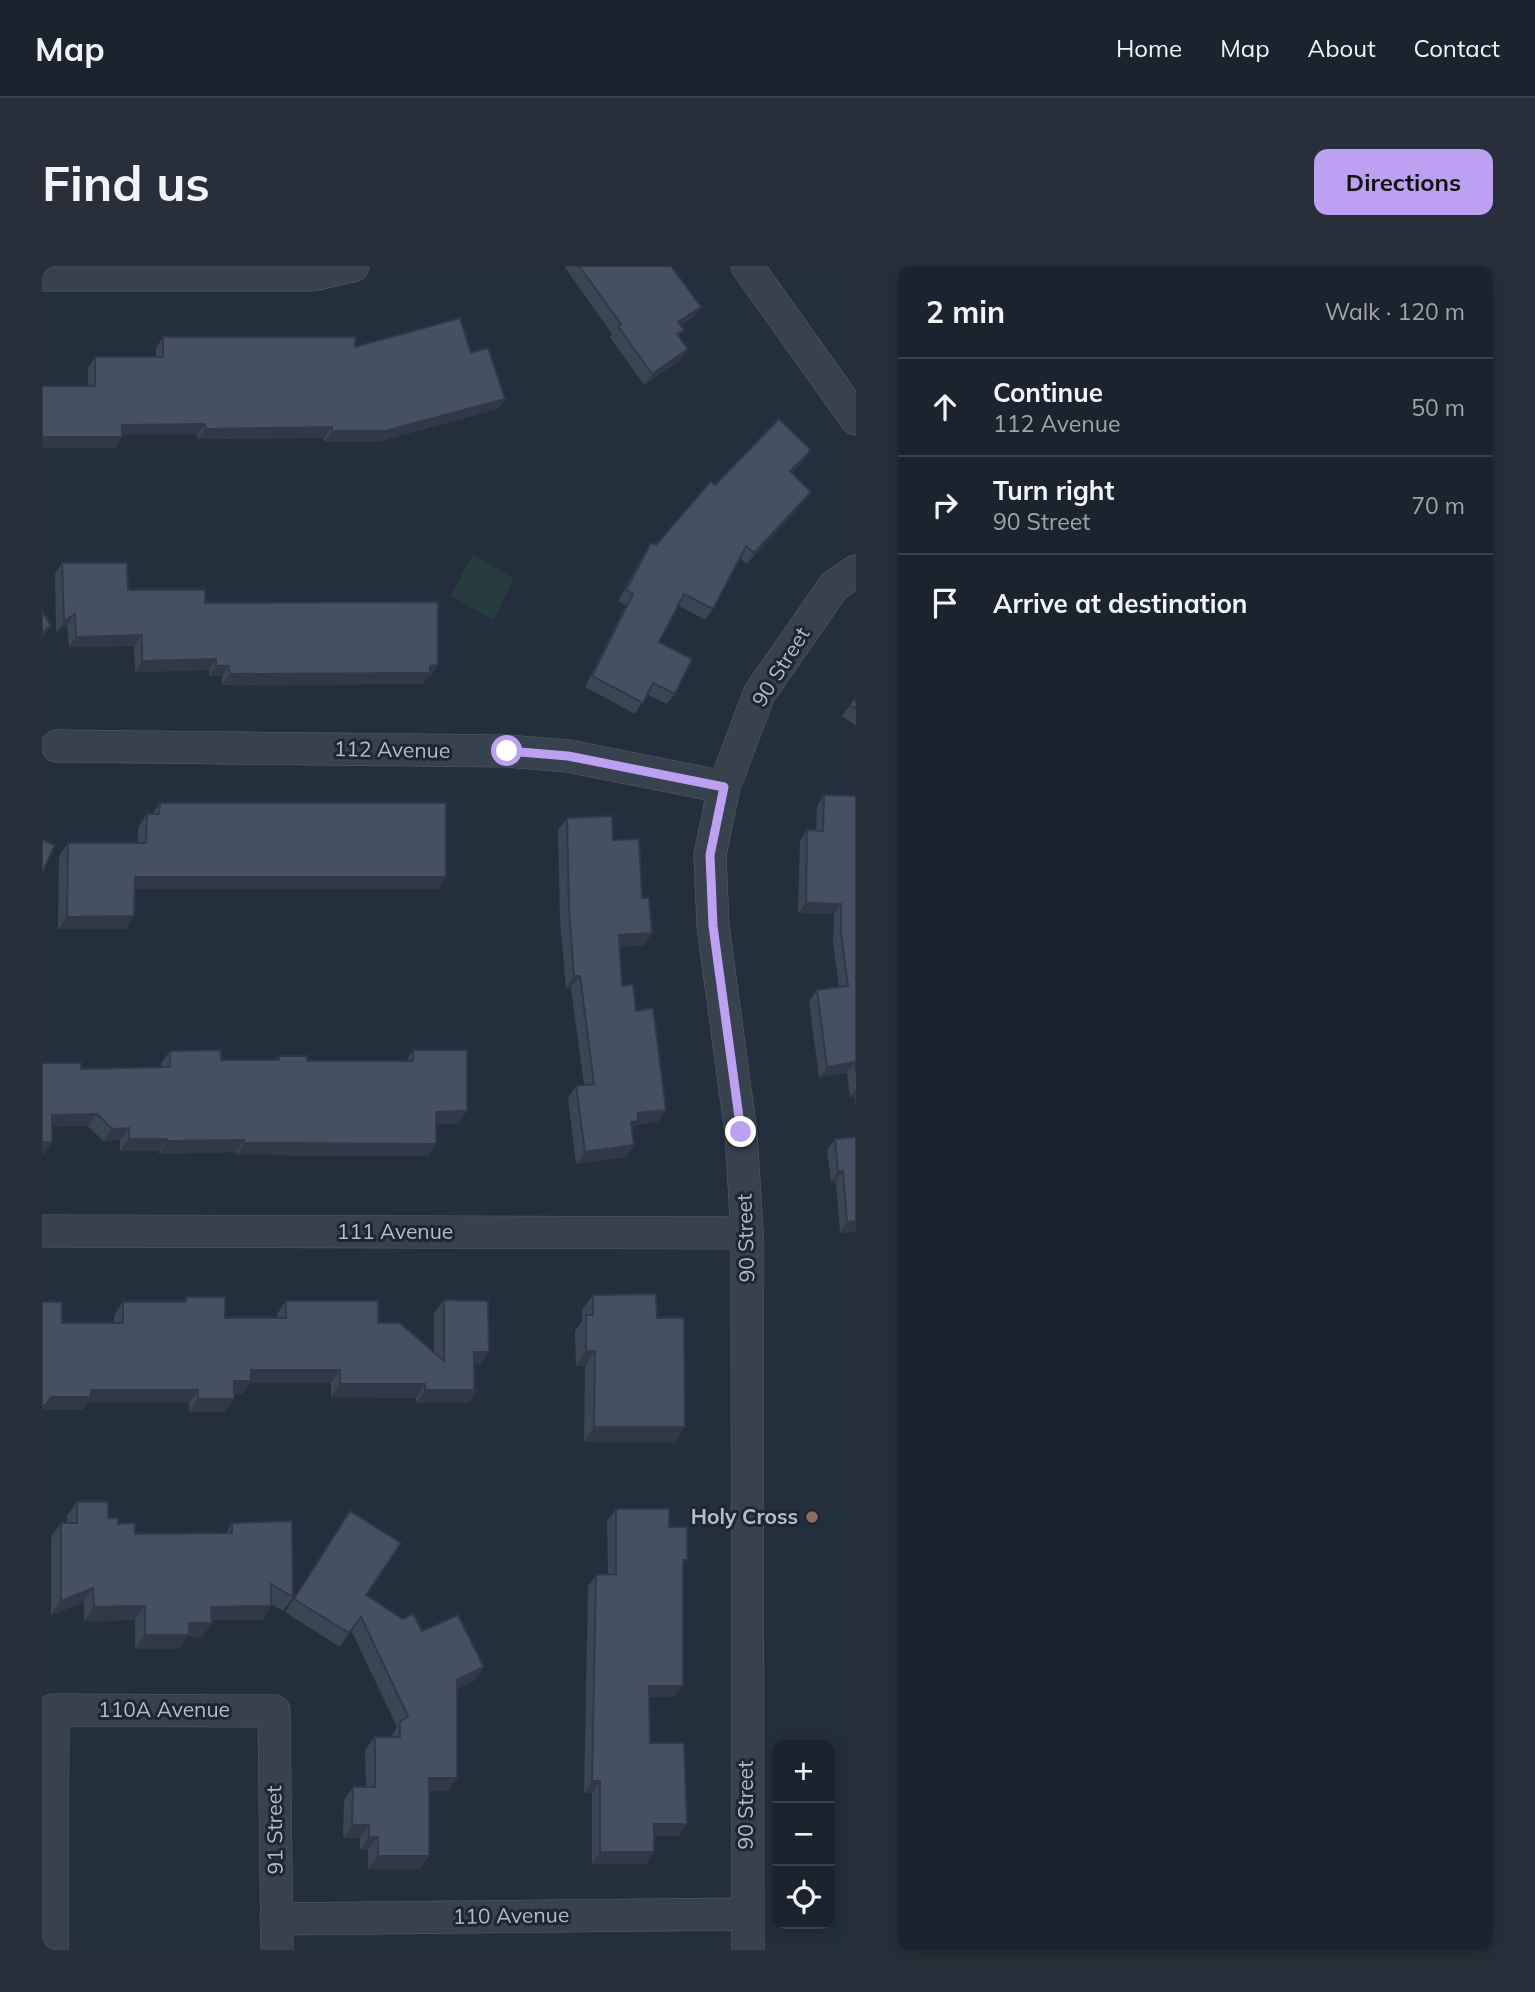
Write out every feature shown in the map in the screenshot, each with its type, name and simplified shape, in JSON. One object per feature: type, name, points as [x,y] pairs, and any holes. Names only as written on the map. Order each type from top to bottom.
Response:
[{"type":"street","points":[[45,270],[313,275],[353,266]]},
{"type":"street","points":[[747,266],[856,419]]},
{"type":"street","name":"90 Street","points":[[748,1950],[747,1233],[741,1132],[713,926],[710,855],[724,787],[759,694],[834,586],[856,571]]},
{"type":"street","name":"112 Avenue","points":[[57,746],[507,751],[568,756],[724,787]]},
{"type":"street","name":"111 Avenue","points":[[42,1231],[747,1233]]},
{"type":"street","name":"110A Avenue","points":[[52,1950],[53,1710],[274,1711]]},
{"type":"street","name":"91 Street","points":[[274,1711],[277,1950]]},
{"type":"street","name":"110 Avenue","points":[[276,1919],[746,1914]]},
{"type":"green space","points":[[473,555],[514,578],[494,620],[450,596]]},
{"type":"building","points":[[579,266],[671,266],[701,307],[678,322],[684,330],[677,334],[688,349],[652,374],[618,326],[621,324]]},
{"type":"building","points":[[460,318],[471,353],[488,348],[505,399],[385,431],[332,431],[332,427],[205,429],[205,424],[122,425],[122,437],[42,437],[42,386],[95,386],[95,357],[163,357],[163,337],[355,337],[355,347]]},
{"type":"building","points":[[779,419],[811,450],[790,471],[811,492],[754,553],[746,546],[713,609],[684,594],[659,642],[692,659],[675,694],[653,683],[643,703],[592,676],[633,594],[626,590],[651,543],[656,545],[711,481],[715,485]]},
{"type":"building","points":[[62,563],[127,563],[128,590],[205,590],[205,603],[438,602],[438,665],[430,666],[430,673],[230,674],[229,666],[216,666],[216,659],[142,661],[142,635],[76,637],[75,614],[64,621]]},
{"type":"building","points":[[42,611],[51,626],[42,632]]},
{"type":"building","points":[[856,697],[856,709],[850,705]]},
{"type":"building","points":[[824,795],[856,796],[856,1074],[855,1062],[827,1067],[817,990],[848,986],[841,933],[841,904],[806,903],[807,830],[823,831]]},
{"type":"building","points":[[160,803],[446,803],[446,877],[135,877],[134,916],[67,917],[68,843],[146,843],[147,814],[159,814]]},
{"type":"building","points":[[612,816],[613,840],[639,839],[642,898],[649,898],[652,933],[619,935],[622,986],[633,984],[636,1011],[653,1008],[666,1110],[638,1113],[638,1121],[631,1122],[634,1145],[585,1152],[576,1086],[594,1084],[580,976],[574,976],[567,818]]},
{"type":"building","points":[[42,840],[55,845],[42,873]]},
{"type":"building","points":[[221,1050],[221,1060],[279,1060],[279,1056],[307,1056],[307,1061],[413,1061],[413,1050],[467,1050],[467,1111],[436,1112],[436,1144],[244,1143],[244,1140],[129,1139],[129,1128],[112,1129],[97,1114],[52,1115],[52,1142],[42,1142],[42,1063],[81,1063],[81,1069],[170,1067],[170,1051]]},
{"type":"building","points":[[856,1137],[856,1221],[847,1222],[843,1171],[838,1171],[835,1139]]},
{"type":"building","points":[[656,1294],[657,1318],[684,1318],[685,1427],[594,1427],[595,1351],[586,1351],[586,1315],[593,1315],[593,1295]]},
{"type":"building","points":[[186,1297],[225,1297],[225,1318],[286,1318],[286,1301],[378,1301],[378,1323],[400,1323],[444,1361],[444,1300],[488,1301],[489,1352],[474,1352],[474,1388],[477,1390],[425,1390],[425,1384],[340,1384],[340,1370],[251,1370],[251,1381],[234,1381],[234,1399],[198,1399],[198,1390],[91,1390],[91,1397],[51,1397],[46,1405],[42,1405],[42,1302],[62,1302],[62,1323],[123,1323],[123,1302],[186,1302]]},
{"type":"building","points":[[77,1502],[108,1502],[108,1518],[118,1518],[118,1524],[135,1523],[135,1534],[232,1533],[232,1523],[292,1521],[293,1597],[271,1584],[271,1606],[211,1607],[212,1623],[189,1623],[189,1635],[145,1635],[145,1606],[94,1607],[93,1588],[61,1601],[61,1523],[77,1523]]},
{"type":"building","points":[[616,1509],[669,1509],[669,1527],[687,1527],[687,1560],[683,1560],[683,1686],[649,1686],[650,1743],[684,1743],[687,1824],[654,1824],[654,1852],[600,1852],[600,1781],[592,1781],[596,1575],[616,1574]]},
{"type":"building","points":[[350,1511],[401,1543],[366,1595],[403,1619],[413,1614],[422,1631],[458,1615],[484,1667],[457,1680],[457,1778],[429,1778],[429,1856],[378,1856],[378,1837],[369,1837],[369,1825],[352,1825],[353,1787],[375,1787],[375,1737],[400,1737],[400,1722],[408,1716],[361,1617],[349,1633],[294,1599]]},
{"type":"place","name":"Holy Cross","points":[[812,1517]]},
{"type":"route","points":[[507,751],[568,756],[724,787],[710,855],[713,926],[741,1132]]}]
